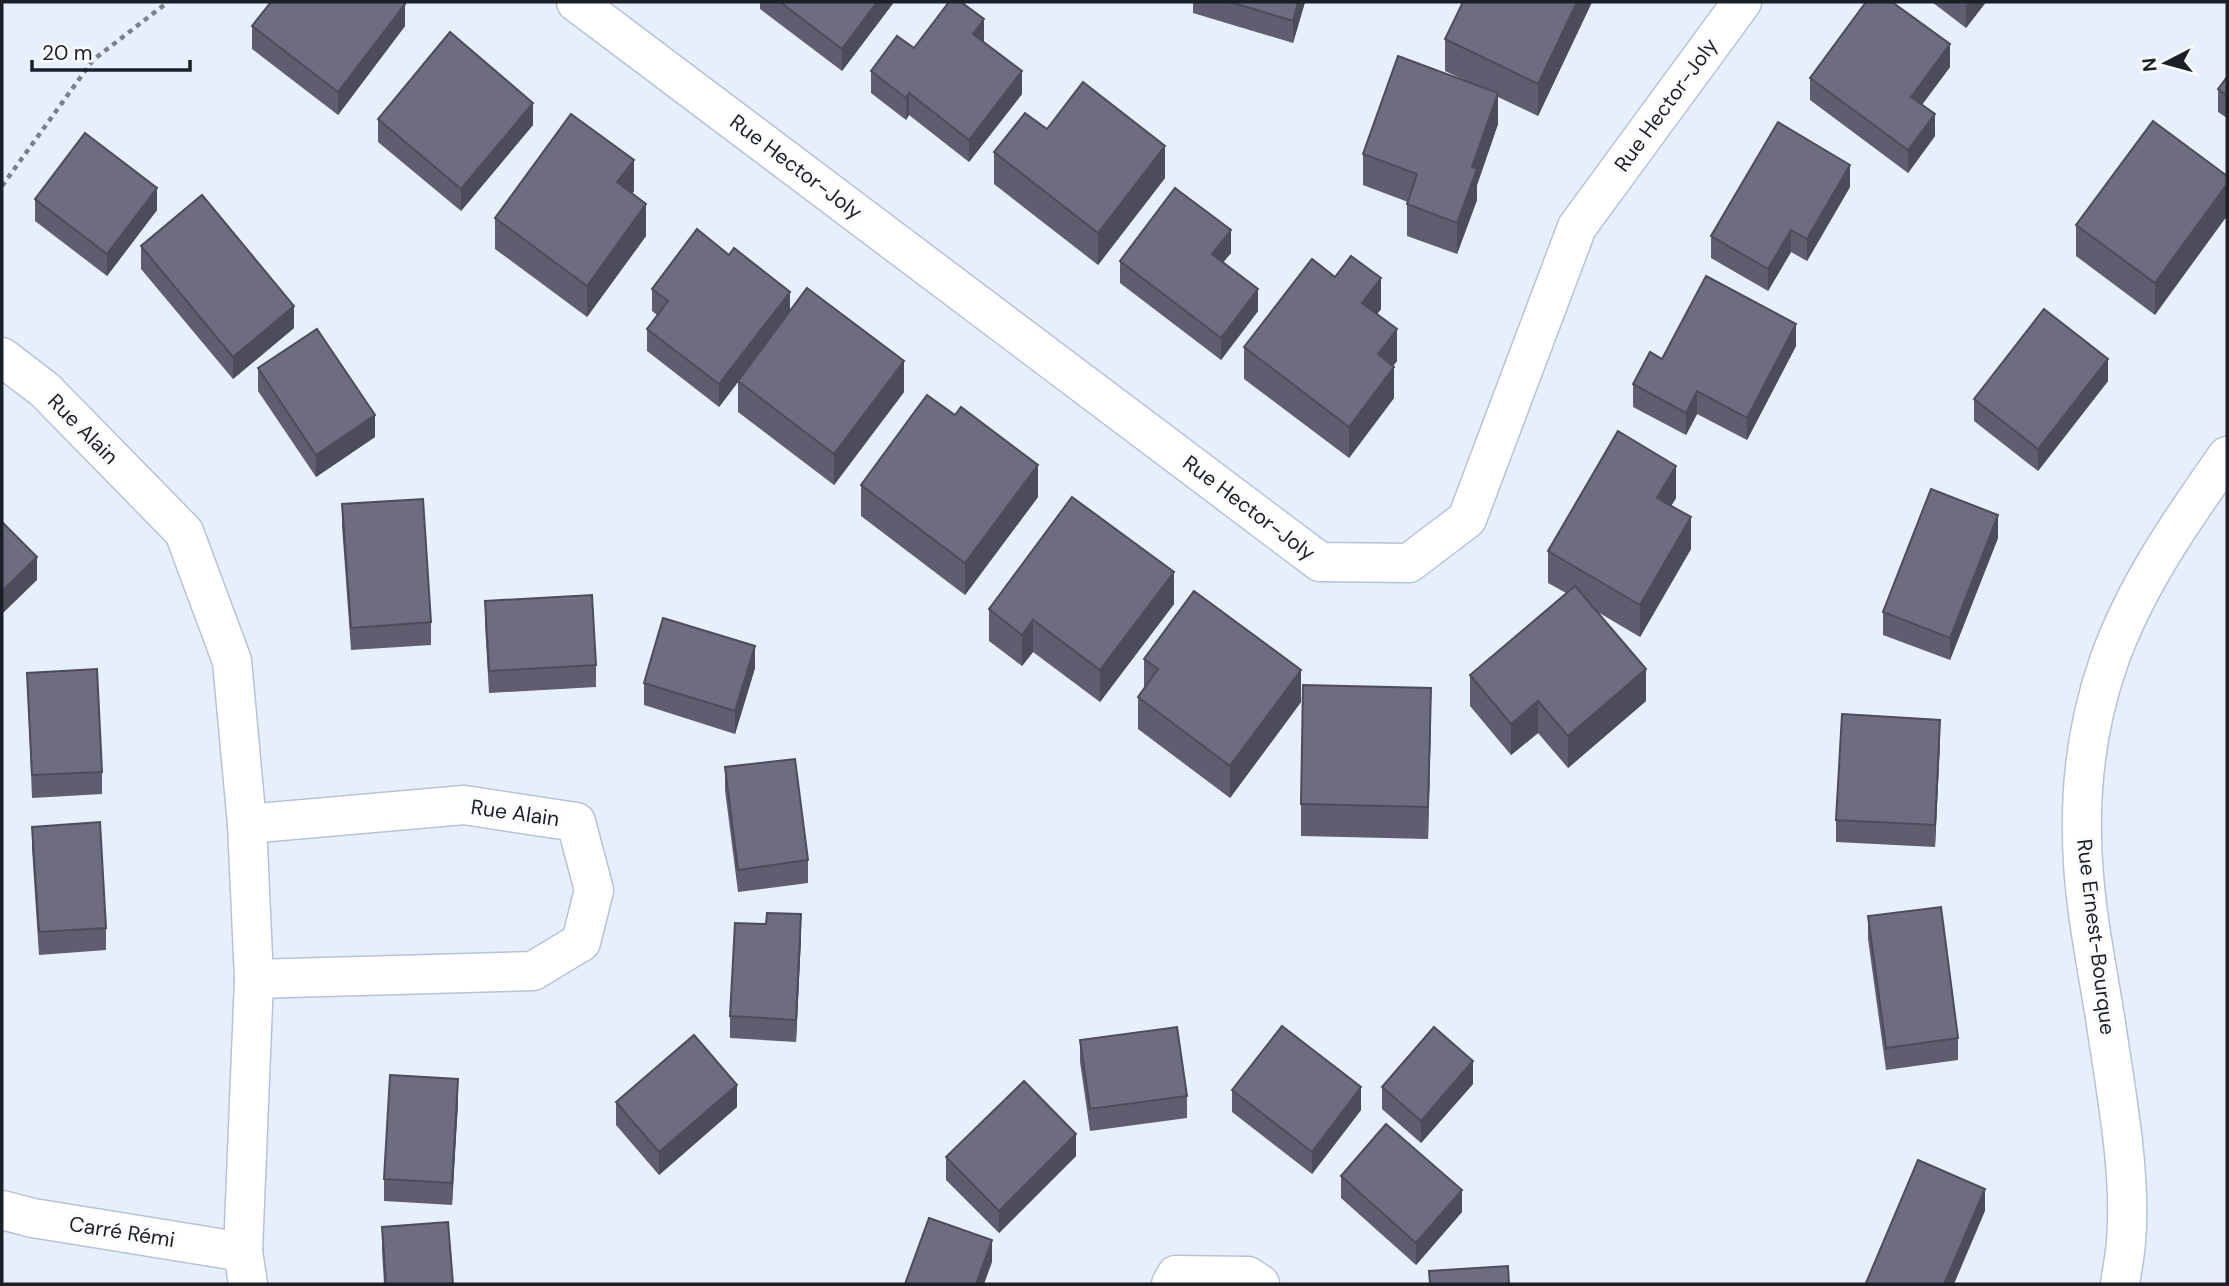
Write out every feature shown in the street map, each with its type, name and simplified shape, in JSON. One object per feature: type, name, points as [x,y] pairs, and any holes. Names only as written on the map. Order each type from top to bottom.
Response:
[{"type":"street","name":"Rue Hector-Joly","points":[[576,2],[1320,562],[1409,563],[1467,519],[1577,227],[1742,2]]},
{"type":"street","name":"Rue Alain","points":[[2,357],[45,390],[184,532],[232,661],[247,824],[254,979],[246,1268]]},
{"type":"street","name":"Rue Ernest-Bourque","points":[[2120,1284],[2126,1241],[2123,1150],[2087,895],[2082,833],[2085,778],[2093,720],[2109,661],[2132,608],[2165,547],[2227,456]]},
{"type":"street","name":"Rue Alain","points":[[247,824],[464,805],[576,822],[594,890],[581,942],[533,971],[254,979]]},
{"type":"street","name":"Carré Rémi","points":[[2,1210],[246,1268]]},
{"type":"street","points":[[1171,1284],[1176,1275],[1248,1276],[1260,1284]]},
{"type":"path","points":[[2,186],[93,60],[168,2]]},
{"type":"building","points":[[271,2],[405,4],[338,92],[252,26]]},
{"type":"building","points":[[780,2],[877,2],[842,49]]},
{"type":"building","points":[[949,2],[961,2],[984,19],[973,34],[1022,71],[969,140],[909,93],[906,98],[871,71],[897,36],[914,48]]},
{"type":"building","points":[[1230,2],[1298,2],[1293,21]]},
{"type":"building","points":[[1463,2],[1577,2],[1538,84],[1445,39]]},
{"type":"building","points":[[1866,2],[1892,2],[1950,44],[1911,97],[1935,114],[1908,150],[1810,78]]},
{"type":"building","points":[[450,32],[533,103],[461,189],[378,119]]},
{"type":"building","points":[[1398,56],[1498,93],[1472,167],[1477,169],[1457,223],[1407,204],[1417,174],[1363,154]]},
{"type":"building","points":[[2227,77],[2227,96],[2218,89]]},
{"type":"building","points":[[1083,82],[1165,146],[1098,233],[994,152],[1025,113],[1047,129]]},
{"type":"building","points":[[571,114],[634,160],[617,182],[646,204],[587,286],[495,218]]},
{"type":"building","points":[[2153,121],[2227,176],[2227,184],[2155,283],[2076,225]]},
{"type":"building","points":[[1778,122],[1850,165],[1807,239],[1791,230],[1768,269],[1711,236]]},
{"type":"building","points":[[85,133],[157,188],[107,254],[35,199]]},
{"type":"building","points":[[1175,188],[1231,230],[1212,254],[1258,289],[1221,338],[1120,261]]},
{"type":"building","points":[[202,195],[294,306],[233,357],[141,246]]},
{"type":"building","points":[[697,229],[729,255],[734,248],[790,292],[719,384],[647,329],[668,301],[652,289]]},
{"type":"building","points":[[1351,256],[1381,278],[1362,303],[1397,329],[1378,354],[1394,367],[1349,427],[1244,347],[1312,259],[1335,277]]},
{"type":"building","points":[[1706,276],[1796,324],[1747,418],[1697,391],[1686,413],[1633,384],[1650,352],[1662,359]]},
{"type":"building","points":[[807,288],[904,361],[834,454],[738,381]]},
{"type":"building","points":[[2044,309],[2108,359],[2038,449],[1974,399]]},
{"type":"building","points":[[317,329],[375,415],[316,455],[258,368]]},
{"type":"building","points":[[927,395],[955,415],[961,407],[1038,465],[965,563],[861,485]]},
{"type":"building","points":[[1618,431],[1676,466],[1657,498],[1691,517],[1640,605],[1548,551]]},
{"type":"building","points":[[1931,489],[1998,515],[1950,638],[1883,612]]},
{"type":"building","points":[[1072,497],[1174,572],[1100,670],[1033,620],[1022,635],[989,609]]},
{"type":"building","points":[[423,499],[431,622],[351,628],[342,504]]},
{"type":"building","points":[[2,522],[37,557],[2,591]]},
{"type":"building","points":[[1575,586],[1646,669],[1568,736],[1538,701],[1511,724],[1470,675]]},
{"type":"building","points":[[1194,591],[1301,670],[1230,766],[1138,697],[1158,669],[1144,659]]},
{"type":"building","points":[[592,595],[596,665],[489,671],[485,601]]},
{"type":"building","points":[[663,618],[755,646],[735,711],[644,683]]},
{"type":"building","points":[[97,669],[102,772],[32,775],[27,673]]},
{"type":"building","points":[[1303,685],[1431,688],[1428,807],[1301,804]]},
{"type":"building","points":[[1842,714],[1940,720],[1935,825],[1836,820]]},
{"type":"building","points":[[795,759],[808,860],[738,870],[725,767]]},
{"type":"building","points":[[100,822],[106,928],[39,932],[32,827]]},
{"type":"building","points":[[1941,907],[1958,1038],[1886,1048],[1868,916]]},
{"type":"building","points":[[767,913],[801,914],[796,1020],[730,1016],[735,923],[766,924]]},
{"type":"building","points":[[1282,1026],[1361,1087],[1312,1152],[1232,1090]]},
{"type":"building","points":[[1177,1027],[1187,1096],[1090,1109],[1080,1040]]},
{"type":"building","points":[[1434,1027],[1473,1061],[1421,1121],[1382,1087]]},
{"type":"building","points":[[694,1035],[737,1085],[659,1152],[616,1102]]},
{"type":"building","points":[[390,1075],[458,1079],[452,1183],[384,1179]]},
{"type":"building","points":[[1024,1081],[1076,1134],[999,1211],[946,1157]]},
{"type":"building","points":[[1386,1124],[1462,1190],[1416,1243],[1341,1176]]},
{"type":"building","points":[[1918,1160],[1985,1189],[1944,1284],[1866,1283]]},
{"type":"building","points":[[929,1218],[992,1240],[976,1284],[905,1284]]},
{"type":"building","points":[[448,1222],[453,1284],[386,1284],[382,1227]]},
{"type":"building","points":[[1508,1266],[1509,1284],[1430,1284],[1429,1271]]}]
